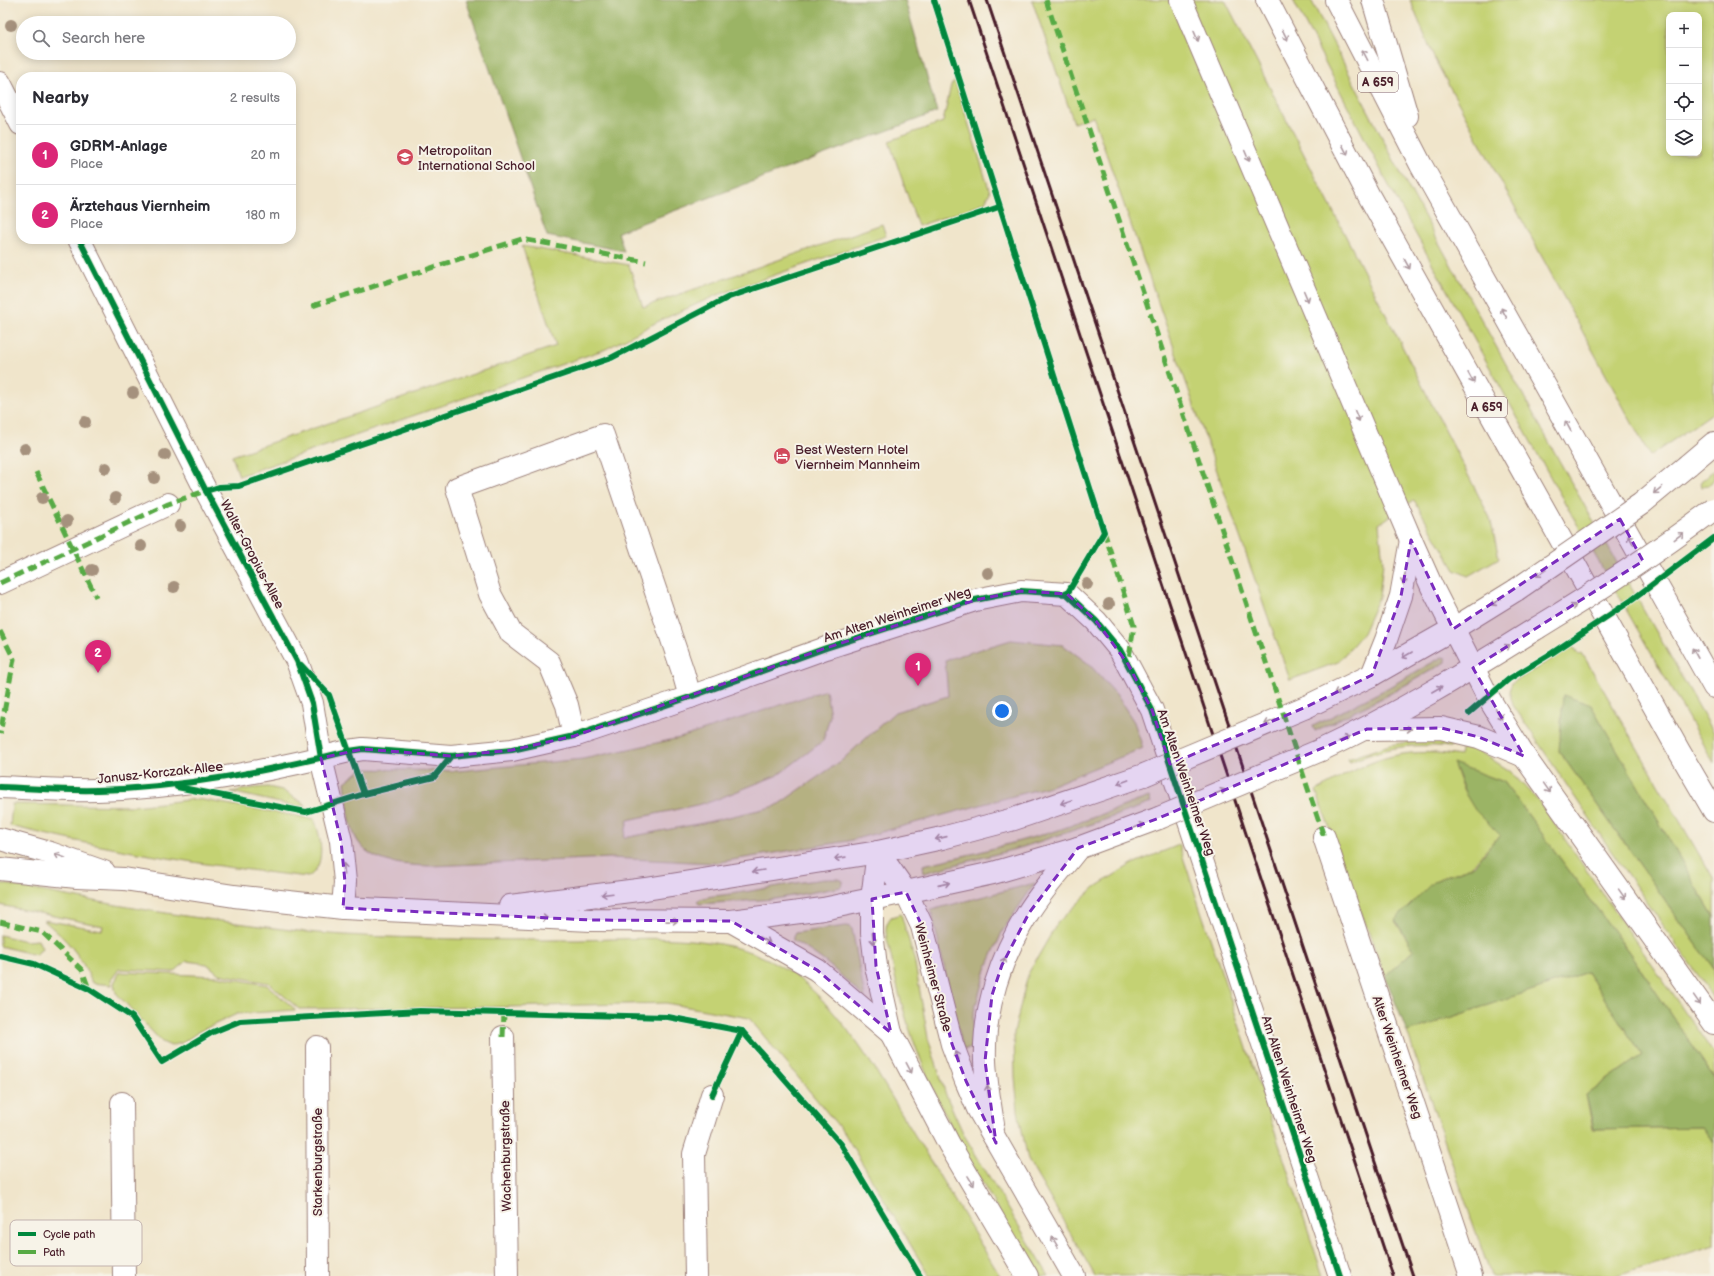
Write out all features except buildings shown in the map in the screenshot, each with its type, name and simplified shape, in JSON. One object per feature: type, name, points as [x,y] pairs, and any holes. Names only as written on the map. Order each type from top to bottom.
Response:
[{"type":"main road","points":[[1181,0],[1411,540],[1453,629],[1488,697],[1524,756],[1714,1023]]},
{"type":"main road","name":"A 659","points":[[1267,0],[1369,196],[1714,811]]},
{"type":"main road","name":"A 659","points":[[1336,0],[1421,165],[1714,687]]},
{"type":"main road","points":[[1373,0],[1421,165]]},
{"type":"main road","points":[[0,83],[16,114]]},
{"type":"main road","name":"Walter-Gropius-Allee","points":[[82,244],[203,484],[297,661],[312,703],[321,758],[341,841],[346,882],[343,908]]},
{"type":"main road","points":[[574,736],[567,706],[549,662],[511,633],[490,594],[457,488],[603,436],[683,672],[690,697]]},
{"type":"main road","points":[[448,912],[557,901],[646,889],[878,852],[942,838],[1014,819],[1144,774],[1306,707],[1372,674],[1453,629],[1516,590],[1641,504],[1714,443]]},
{"type":"main road","points":[[0,583],[168,504]]},
{"type":"main road","points":[[0,869],[76,877],[124,879],[234,896],[343,908],[591,920],[731,920],[823,909],[906,892],[993,873],[1078,848],[1159,818],[1367,729],[1473,668],[1614,581],[1675,539],[1714,509]]},
{"type":"main road","points":[[1372,674],[1386,640],[1401,596],[1411,540]]},
{"type":"main road","name":"Am Alten Weinheimer Weg","points":[[321,758],[363,749],[451,756],[512,750],[574,736],[690,697],[826,648],[975,600],[1021,591],[1068,594],[1096,622],[1120,650],[1152,710],[1340,1276]]},
{"type":"main road","points":[[1367,729],[1442,728],[1479,737],[1524,756]]},
{"type":"main road","name":"Janusz-Korczak-Allee","points":[[0,787],[97,790],[158,786],[244,774],[321,758]]},
{"type":"main road","name":"Alter Weinheimer Weg","points":[[1324,837],[1471,1276]]},
{"type":"main road","points":[[0,839],[50,853],[124,879]]},
{"type":"main road","name":"Weinheimer Straße","points":[[996,1143],[989,1100],[985,1060],[987,1028],[992,996],[1002,965],[1029,913],[1078,848]]},
{"type":"main road","points":[[878,852],[872,899],[872,933],[876,966],[891,1033],[949,1144],[1027,1276]]},
{"type":"main road","name":"Weinheimer Straße","points":[[878,852],[906,892],[922,926],[952,1044],[978,1109],[996,1143],[1074,1276]]},
{"type":"main road","points":[[731,920],[817,970],[891,1033]]},
{"type":"main road","name":"Wachenburgstraße","points":[[503,1037],[507,1276]]},
{"type":"main road","name":"Starkenburgstraße","points":[[317,1047],[318,1276]]},
{"type":"main road","points":[[696,1276],[694,1154],[712,1095]]},
{"type":"main road","points":[[122,1103],[123,1220]]},
{"type":"main road","points":[[124,1266],[124,1276]]},
{"type":"highlighted area","points":[[1620,519],[1643,561],[1473,668],[1524,756],[1479,737],[1441,728],[1367,729],[1159,818],[1078,848],[1029,913],[1002,965],[992,995],[985,1061],[996,1143],[966,1081],[952,1044],[922,926],[906,892],[872,899],[876,966],[891,1033],[817,970],[731,921],[591,920],[343,908],[345,882],[341,841],[321,758],[363,749],[451,756],[512,750],[574,736],[826,648],[975,600],[1021,591],[1067,594],[1096,621],[1128,664],[1152,710],[1170,764],[1306,707],[1372,675],[1401,596],[1411,540],[1453,629]]},
{"type":"green space","points":[[466,0],[905,0],[937,112],[618,232],[624,251],[547,236]]},
{"type":"green space","points":[[1032,0],[1225,0],[1490,518],[1499,558],[1468,576],[1455,570],[1414,500],[1379,524],[1383,563],[1379,597],[1363,633],[1338,662],[1290,680],[1093,116],[1074,123]]},
{"type":"green space","points":[[1293,0],[1311,0],[1402,176],[1571,482],[1714,733],[1714,763],[1557,489],[1387,182]]},
{"type":"green space","points":[[1410,0],[1714,0],[1714,412],[1650,456],[1434,58]]},
{"type":"green space","points":[[955,81],[990,192],[985,202],[918,226],[889,141],[943,122],[951,85]]},
{"type":"green space","points":[[882,224],[886,236],[715,296],[659,321],[606,349],[239,476],[232,456],[556,346],[522,246],[629,265],[643,307]]},
{"type":"green space","points":[[1714,470],[1714,479],[1708,486],[1702,487],[1701,481]]},
{"type":"green space","points":[[1011,640],[1063,645],[1089,664],[1116,694],[1134,722],[1143,748],[1050,786],[848,841],[714,863],[610,858],[431,866],[408,865],[385,860],[366,850],[358,842],[351,825],[345,782],[362,769],[458,771],[583,759],[680,738],[826,690],[830,716],[823,741],[778,775],[710,802],[628,820],[624,838],[703,823],[776,806],[841,761],[895,712],[948,696],[945,660]]},
{"type":"green space","points":[[1573,646],[1579,655],[1582,653],[1714,880],[1714,917],[1591,706],[1559,751],[1714,969],[1714,998],[1609,848],[1513,705],[1509,691],[1512,683]]},
{"type":"green space","points":[[1442,657],[1446,658],[1446,662],[1386,696],[1315,731],[1313,726],[1382,691]]},
{"type":"green space","points":[[1563,695],[1591,705],[1714,917],[1714,969],[1559,751]]},
{"type":"green space","points":[[1428,739],[1451,742],[1452,745],[1450,747],[1399,747],[1350,762],[1348,759],[1389,745]]},
{"type":"green space","points":[[1462,745],[1485,755],[1510,771],[1539,802],[1714,1054],[1714,1078],[1631,955],[1504,782],[1454,764],[1461,785],[1471,803],[1500,835],[1471,867],[1434,881],[1395,921],[1414,950],[1385,976],[1316,791],[1352,771],[1385,758],[1401,754],[1419,753],[1438,753],[1460,756]]},
{"type":"green space","points":[[1453,763],[1504,782],[1631,955],[1714,1078],[1714,1142],[1701,1127],[1594,1129],[1586,1095],[1642,1055],[1587,972],[1407,1032],[1385,976],[1414,950],[1395,920],[1434,881],[1474,866],[1500,835],[1475,810],[1466,795]]},
{"type":"green space","points":[[268,787],[282,790],[306,805],[298,807],[231,792]]},
{"type":"green space","points":[[1149,797],[1151,803],[1104,820],[1023,847],[924,873],[923,865],[976,853],[1056,831]]},
{"type":"green space","points":[[197,799],[314,819],[319,834],[321,850],[318,866],[308,877],[270,873],[121,850],[10,826],[12,804],[133,806]]},
{"type":"green space","points":[[1179,845],[1323,1276],[1095,1276],[1028,1160],[1018,1111],[1015,1077],[1014,1033],[1028,974],[1058,922],[1095,887],[1132,864]]},
{"type":"green space","points":[[824,879],[839,879],[843,881],[843,884],[841,887],[775,899],[699,904],[697,902],[709,897]]},
{"type":"green space","points":[[0,883],[158,912],[317,933],[479,940],[644,938],[689,940],[711,942],[753,953],[773,962],[807,985],[836,1015],[849,1032],[873,1066],[1000,1276],[929,1276],[845,1134],[749,1018],[666,1003],[505,1007],[299,1009],[269,983],[219,974],[207,964],[187,961],[174,972],[119,969],[111,980],[112,985],[92,983],[78,955],[59,934],[43,920],[102,930],[103,926],[0,905]]},
{"type":"green space","points":[[1035,883],[1003,930],[986,969],[973,1016],[972,1048],[963,1049],[931,910]]},
{"type":"green space","points":[[901,914],[914,958],[928,1038],[946,1095],[964,1135],[1049,1276],[1038,1276],[972,1165],[933,1089],[903,1009],[886,932],[886,925],[891,917]]},
{"type":"green space","points":[[846,926],[852,929],[865,998],[830,966],[793,941],[795,933]]},
{"type":"green space","points":[[0,935],[26,941],[38,940],[42,948],[36,955],[0,946]]},
{"type":"green space","points":[[120,972],[217,976],[267,985],[296,1010],[237,1014],[198,1032],[184,1042],[171,1046],[162,1042],[116,993],[114,983]]},
{"type":"green space","points":[[1587,972],[1642,1055],[1586,1095],[1593,1129],[1701,1127],[1714,1142],[1714,1245],[1617,1276],[1491,1276],[1407,1032]]},
{"type":"railway","points":[[969,0],[1393,1276]]},
{"type":"railway","points":[[987,0],[1413,1276]]},
{"type":"marked path","points":[[1046,0],[1324,837]]},
{"type":"marked path","points":[[312,306],[522,239],[646,262]]},
{"type":"marked path","points":[[36,472],[96,597]]},
{"type":"marked path","points":[[0,583],[168,504],[208,490]]},
{"type":"marked path","points":[[1104,531],[1134,626],[1128,664]]},
{"type":"marked path","points":[[0,631],[14,659],[0,734]]},
{"type":"marked path","points":[[0,922],[42,932],[82,970],[89,989]]},
{"type":"marked path","points":[[503,1037],[504,1013]]},
{"type":"cycle path","points":[[934,0],[1104,532],[1067,594]]},
{"type":"cycle path","points":[[206,491],[219,487],[239,486],[611,358],[729,297],[999,207]]},
{"type":"cycle path","points":[[82,244],[206,491],[297,661],[312,703],[321,758]]},
{"type":"cycle path","points":[[1469,713],[1509,679],[1552,653],[1632,600],[1714,538]]},
{"type":"cycle path","points":[[0,787],[85,790],[129,789],[161,786],[256,772],[363,749],[451,756],[512,750],[574,736],[690,697],[826,648],[975,600],[1021,591],[1067,594],[1096,621],[1120,650],[1152,710],[1340,1276]]},
{"type":"cycle path","points":[[301,665],[329,695],[364,794]]},
{"type":"cycle path","points":[[177,787],[306,812],[364,794],[434,777],[451,756]]},
{"type":"cycle path","points":[[0,956],[34,964],[89,989],[132,1017],[162,1062],[213,1032],[240,1021],[420,1011],[668,1017],[742,1031],[841,1144],[920,1276]]},
{"type":"cycle path","points":[[712,1095],[742,1031]]},
{"type":"place","name":"Metropolitan International School","points":[[405,157]]},
{"type":"place","name":"Best Western Hotel Viernheim Mannheim","points":[[782,456]]},
{"type":"place","name":"Ärztehaus Viernheim","points":[[98,673]]},
{"type":"place","name":"GDRM-Anlage","points":[[918,686]]}]
